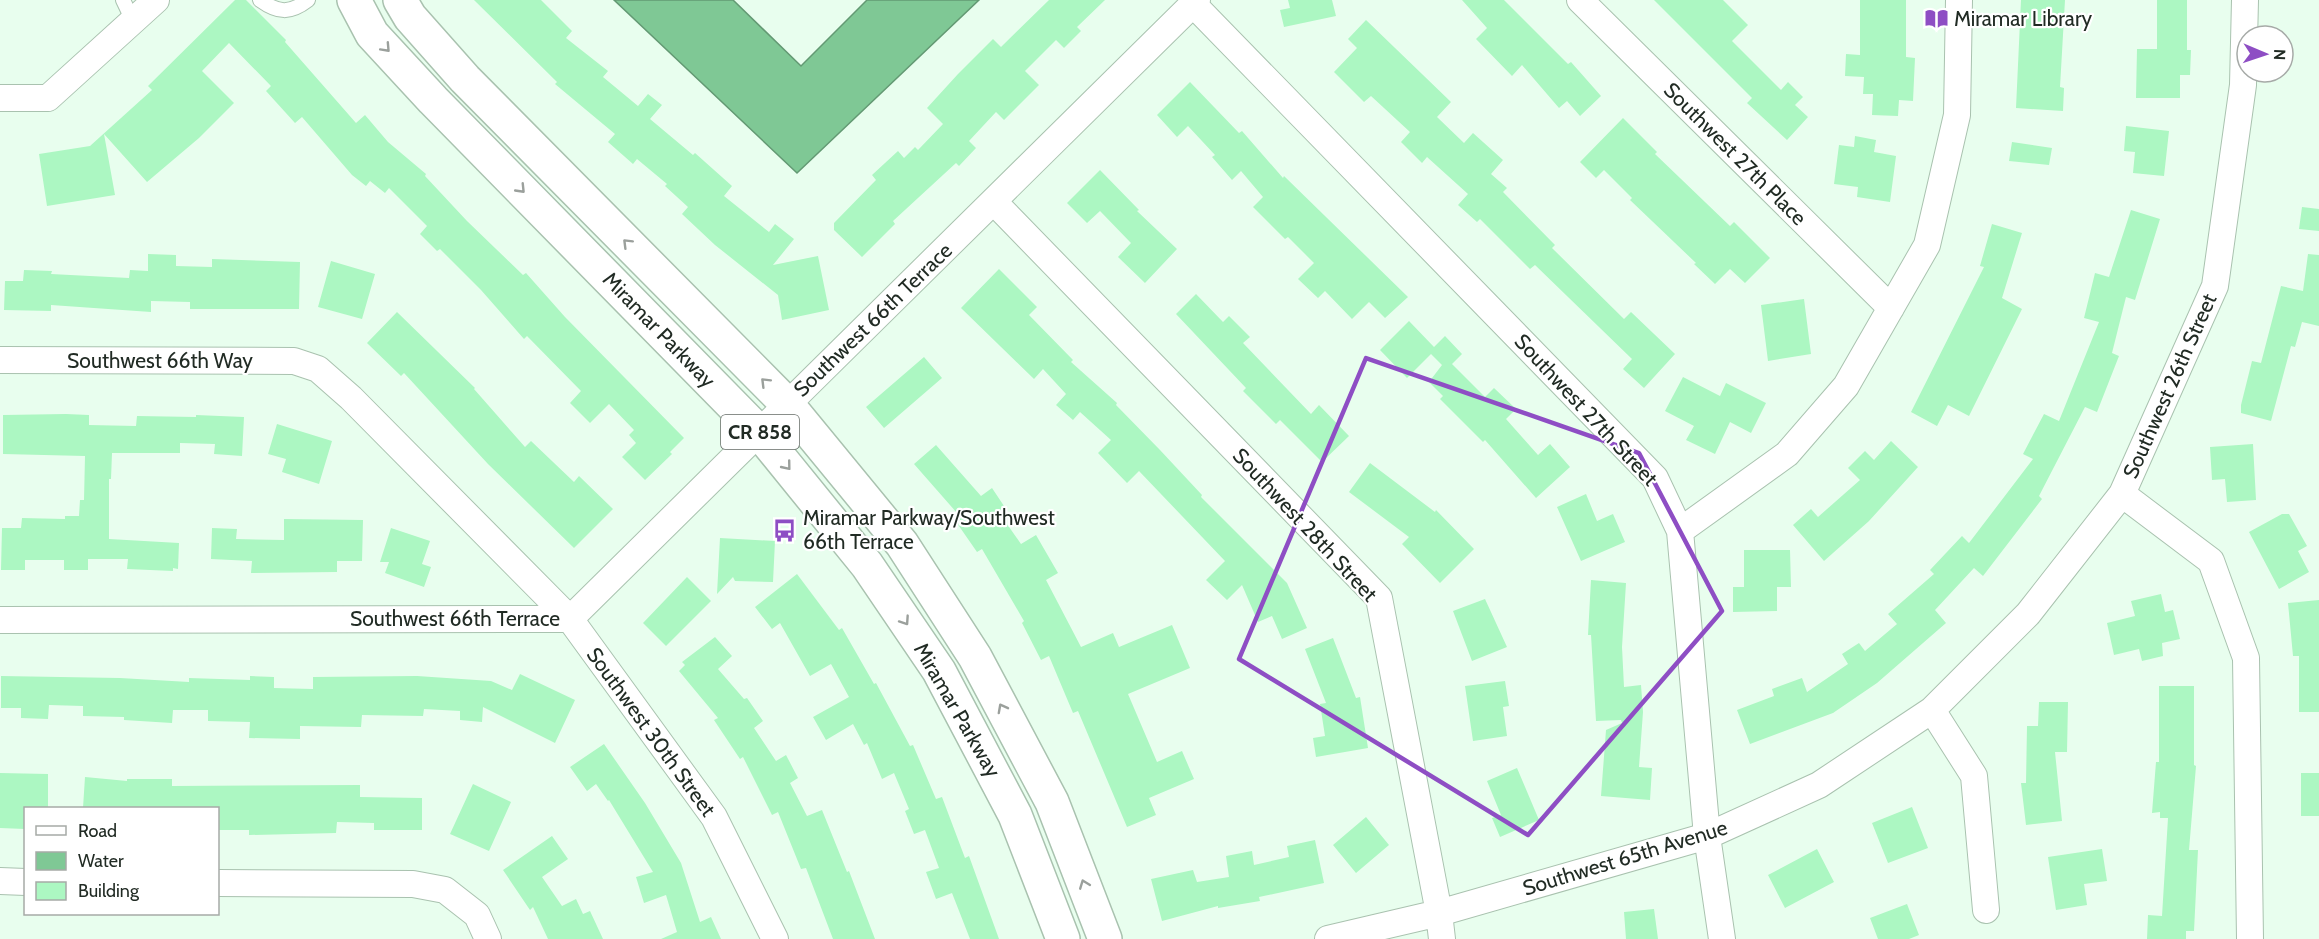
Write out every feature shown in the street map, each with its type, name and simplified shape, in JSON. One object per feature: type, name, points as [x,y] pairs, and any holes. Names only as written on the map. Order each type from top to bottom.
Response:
[{"type":"main road","name":"Miramar Parkway","points":[[354,0],[372,34],[433,100],[759,432],[867,565],[939,671],[1015,815],[1063,939]]},
{"type":"main road","name":"Miramar Parkway","points":[[400,0],[410,16],[465,79],[787,404],[902,544],[975,657],[1052,802],[1105,939]]},
{"type":"street","points":[[1,92],[48,98],[128,10],[156,0]]},
{"type":"street","name":"Southwest 27th Place","points":[[1580,0],[1891,308]]},
{"type":"street","points":[[1680,531],[1787,454],[1846,386],[1927,245],[1957,115],[1959,0]]},
{"type":"street","name":"Southwest 26th Street","points":[[2245,0],[2243,85],[2215,286],[2122,494],[2211,561],[2246,658],[2250,939]]},
{"type":"street","name":"Southwest 66th Terrace","points":[[0,620],[570,619],[1195,2]]},
{"type":"street","name":"Southwest 27th Street","points":[[1195,2],[1655,478],[1680,531],[1707,836],[1722,939]]},
{"type":"street","name":"Southwest 28th Street","points":[[993,202],[1378,598],[1439,913],[1442,939]]},
{"type":"street","name":"Southwest 66th Way","points":[[0,360],[294,361],[318,369]]},
{"type":"street","name":"Southwest 30th Street","points":[[318,369],[351,398],[570,619],[714,817],[775,939]]},
{"type":"street","name":"Southwest 65th Avenue","points":[[1328,939],[1439,913],[1707,836],[1819,785],[1932,710],[2028,614],[2122,494]]},
{"type":"street","points":[[1932,710],[1974,776],[1986,910]]},
{"type":"street","points":[[0,881],[24,882]]},
{"type":"street","points":[[219,883],[413,884],[445,890],[477,915],[488,939]]},
{"type":"lane","points":[[260,0],[273,10],[296,9],[308,0]]},
{"type":"highlighted area","points":[[1366,358],[1639,453],[1722,611],[1528,835],[1239,659]]},
{"type":"water","points":[[614,0],[733,0],[801,66],[867,0],[979,0],[797,173]]},
{"type":"building","points":[[235,0],[246,0],[286,40],[285,42],[356,123],[365,115],[388,142],[426,174],[425,176],[467,221],[523,275],[526,273],[565,317],[684,438],[670,452],[672,454],[645,480],[622,457],[636,443],[629,435],[634,430],[609,404],[590,423],[570,403],[581,391],[527,336],[524,339],[481,290],[440,249],[437,251],[420,234],[427,226],[389,188],[385,193],[370,181],[366,186],[352,175],[302,117],[295,123],[266,91],[271,86],[229,43],[202,71],[234,103],[199,138],[147,182],[104,134],[115,195],[47,206],[39,154],[90,146],[152,90],[148,86]]},
{"type":"building","points":[[474,0],[541,0],[572,31],[566,38],[608,71],[603,77],[638,106],[648,94],[662,105],[650,119],[693,155],[695,153],[732,186],[724,196],[769,232],[775,224],[794,239],[773,265],[818,256],[829,310],[782,320],[778,295],[715,245],[682,214],[688,207],[665,186],[667,184],[637,159],[633,164],[608,142],[615,134],[555,84],[557,82]]},
{"type":"building","points":[[1049,0],[1105,0],[1077,27],[1081,31],[1064,48],[1056,40],[1025,71],[1039,85],[1004,120],[996,112],[969,141],[976,148],[959,166],[956,163],[893,221],[895,224],[862,257],[834,230],[834,223],[876,180],[872,175],[898,151],[904,158],[915,147],[918,150],[943,124],[927,108],[958,74],[993,39],[1001,47]]},
{"type":"building","points":[[1288,0],[1332,0],[1336,16],[1284,27],[1280,10],[1290,8]]},
{"type":"building","points":[[1462,0],[1504,0],[1568,64],[1571,62],[1601,96],[1580,116],[1567,101],[1559,108],[1522,65],[1512,76],[1476,39],[1487,28]]},
{"type":"building","points":[[1654,0],[1723,0],[1748,25],[1732,41],[1781,90],[1788,82],[1803,97],[1795,105],[1808,117],[1787,140],[1747,103],[1752,98]]},
{"type":"building","points":[[1860,0],[1906,0],[1906,57],[1915,58],[1913,101],[1899,100],[1898,116],[1872,115],[1873,94],[1863,94],[1864,77],[1845,76],[1846,54],[1860,55]]},
{"type":"building","points":[[2021,0],[2065,0],[2060,87],[2064,88],[2063,111],[2016,108]]},
{"type":"building","points":[[2157,0],[2187,0],[2187,50],[2191,50],[2190,75],[2180,75],[2180,98],[2136,98],[2137,49],[2157,49]]},
{"type":"building","points":[[1366,20],[1451,102],[1437,117],[1464,143],[1473,133],[1503,160],[1491,174],[1507,188],[1503,192],[1555,245],[1552,248],[1624,319],[1631,312],[1675,354],[1644,388],[1623,369],[1632,359],[1535,265],[1530,269],[1480,219],[1477,222],[1458,205],[1468,194],[1427,157],[1422,163],[1401,142],[1410,132],[1371,96],[1364,102],[1334,72],[1357,48],[1348,39]]},
{"type":"building","points":[[1190,82],[1239,133],[1242,131],[1283,178],[1284,176],[1408,297],[1385,318],[1369,302],[1352,319],[1325,291],[1318,298],[1298,279],[1314,263],[1288,237],[1285,239],[1253,207],[1263,197],[1241,171],[1232,180],[1212,157],[1215,155],[1188,126],[1177,137],[1157,115]]},
{"type":"building","points":[[1623,118],[1657,152],[1655,154],[1730,226],[1734,222],[1770,258],[1745,283],[1730,269],[1715,284],[1630,200],[1632,198],[1604,170],[1596,178],[1580,162]]},
{"type":"building","points":[[2126,126],[2169,131],[2164,176],[2133,173],[2135,152],[2124,151]]},
{"type":"building","points":[[1855,136],[1876,140],[1874,152],[1896,156],[1890,202],[1857,197],[1858,187],[1834,184],[1839,145],[1854,147]]},
{"type":"building","points":[[2012,142],[2052,148],[2049,165],[2009,161]]},
{"type":"building","points":[[1100,170],[1139,210],[1137,211],[1177,249],[1145,283],[1118,257],[1131,243],[1100,211],[1087,223],[1067,203]]},
{"type":"building","points":[[2302,207],[2319,209],[2319,231],[2299,229]]},
{"type":"building","points":[[2131,210],[2160,219],[2135,300],[2126,297],[2112,353],[2119,356],[2097,412],[2085,407],[2039,496],[2042,499],[1983,576],[1974,568],[1935,610],[1946,623],[1877,683],[1833,713],[1750,744],[1737,710],[1774,696],[1772,689],[1802,678],[1807,692],[1848,664],[1842,654],[1859,643],[1865,651],[1897,624],[1888,614],[1934,574],[1930,570],[1962,536],[1969,543],[2033,459],[2023,454],[2044,414],[2059,421],[2099,322],[2084,318],[2095,273],[2109,277]]},
{"type":"building","points":[[1992,224],[2022,233],[2002,298],[2022,309],[1969,416],[1948,405],[1937,426],[1911,412],[1984,267],[1980,266]]},
{"type":"building","points":[[148,254],[176,255],[176,266],[212,267],[212,259],[300,262],[299,309],[190,309],[190,302],[151,301],[151,312],[51,305],[51,311],[4,310],[5,281],[23,281],[24,270],[52,271],[51,274],[129,278],[130,270],[148,271]]},
{"type":"building","points":[[2308,254],[2319,255],[2319,326],[2302,322],[2295,347],[2291,346],[2271,421],[2241,413],[2252,361],[2261,363],[2281,286],[2303,291]]},
{"type":"building","points":[[331,261],[375,274],[362,319],[318,307]]},
{"type":"building","points":[[999,269],[1037,307],[1029,315],[1073,360],[1071,362],[1117,403],[1116,405],[1202,495],[1201,497],[1287,583],[1307,628],[1282,639],[1272,616],[1258,622],[1242,585],[1227,600],[1206,580],[1225,561],[1139,471],[1127,483],[1098,453],[1111,440],[1080,412],[1073,420],[1056,405],[1066,394],[1043,369],[1034,379],[961,308]]},
{"type":"building","points":[[1196,294],[1223,322],[1229,316],[1250,337],[1243,343],[1311,414],[1319,405],[1349,436],[1322,462],[1280,420],[1276,424],[1243,391],[1246,388],[1176,314]]},
{"type":"building","points":[[1804,299],[1811,354],[1768,361],[1761,305]]},
{"type":"building","points":[[397,312],[475,388],[525,447],[531,441],[574,482],[579,476],[613,509],[574,548],[488,464],[404,373],[401,376],[367,343]]},
{"type":"building","points":[[1409,321],[1434,347],[1445,336],[1462,354],[1452,364],[1485,397],[1494,388],[1516,409],[1506,419],[1538,455],[1550,444],[1570,467],[1536,498],[1485,440],[1483,442],[1440,399],[1443,396],[1429,382],[1442,365],[1431,354],[1407,378],[1380,350]]},
{"type":"building","points":[[924,357],[942,378],[884,428],[866,407]]},
{"type":"building","points":[[1683,377],[1720,396],[1726,383],[1766,403],[1751,433],[1730,422],[1715,454],[1686,440],[1694,426],[1665,411]]},
{"type":"building","points":[[3,415],[89,415],[89,425],[136,426],[137,416],[244,417],[242,456],[214,454],[215,444],[180,443],[180,453],[112,453],[111,479],[109,479],[109,539],[179,543],[178,569],[173,568],[173,571],[127,569],[128,559],[88,559],[88,570],[64,570],[64,560],[25,560],[25,570],[1,570],[2,528],[21,528],[22,518],[65,519],[65,516],[79,516],[80,500],[84,500],[85,456],[3,454]]},
{"type":"building","points":[[277,424],[332,441],[319,484],[282,472],[286,459],[268,454]]},
{"type":"building","points":[[1891,441],[1918,467],[1869,521],[1824,561],[1793,525],[1811,509],[1818,517],[1860,480],[1848,468],[1865,451],[1874,460]]},
{"type":"building","points":[[2253,444],[2256,500],[2227,502],[2225,479],[2212,480],[2210,447]]},
{"type":"building","points":[[936,445],[981,496],[992,488],[1006,509],[1000,514],[1021,544],[1036,535],[1058,573],[1046,580],[1081,647],[1113,633],[1119,647],[1172,625],[1190,668],[1128,694],[1157,762],[1182,751],[1194,779],[1149,798],[1156,815],[1127,827],[1078,711],[1073,713],[1049,656],[1041,660],[1022,623],[1024,621],[982,549],[977,552],[952,516],[957,513],[914,464]]},
{"type":"building","points":[[1370,463],[1435,512],[1436,510],[1474,549],[1440,583],[1402,544],[1409,537],[1349,492]]},
{"type":"building","points":[[1586,494],[1597,521],[1613,514],[1625,542],[1581,561],[1557,507]]},
{"type":"building","points":[[2282,514],[2289,514],[2307,546],[2298,551],[2309,572],[2279,589],[2249,532]]},
{"type":"building","points":[[284,519],[363,520],[362,561],[337,561],[337,572],[251,573],[252,561],[211,559],[212,528],[237,529],[236,539],[284,540]]},
{"type":"building","points":[[391,528],[430,541],[422,564],[431,567],[424,587],[385,573],[389,562],[380,562]]},
{"type":"building","points":[[720,538],[775,541],[773,582],[735,581],[733,577],[717,594]]},
{"type":"building","points":[[1744,550],[1790,550],[1791,587],[1777,587],[1777,611],[1733,612],[1733,587],[1744,587]]},
{"type":"building","points":[[797,574],[839,630],[842,628],[874,684],[876,683],[910,746],[913,745],[936,799],[942,797],[965,858],[969,856],[999,939],[970,939],[952,893],[936,899],[926,872],[939,868],[925,830],[914,834],[905,811],[909,809],[894,773],[882,779],[867,743],[864,745],[853,724],[826,740],[813,717],[849,697],[831,664],[810,676],[780,623],[772,629],[755,607]]},
{"type":"building","points":[[687,577],[711,601],[666,646],[643,623]]},
{"type":"building","points":[[1591,580],[1626,583],[1622,647],[1624,687],[1641,685],[1643,712],[1639,767],[1652,768],[1650,800],[1601,796],[1606,730],[1622,723],[1621,720],[1596,721],[1591,635],[1588,635]]},
{"type":"building","points":[[2161,594],[2165,612],[2173,610],[2180,639],[2162,643],[2163,656],[2142,661],[2139,649],[2114,655],[2107,623],[2135,616],[2131,601]]},
{"type":"building","points":[[1485,599],[1507,647],[1472,661],[1453,611]]},
{"type":"building","points":[[2319,600],[2319,712],[2299,712],[2299,656],[2293,656],[2288,603]]},
{"type":"building","points":[[715,637],[732,656],[718,669],[744,699],[747,698],[763,721],[754,728],[776,761],[786,755],[798,778],[790,783],[807,816],[822,810],[875,939],[833,939],[806,868],[801,869],[778,812],[772,815],[743,757],[740,759],[714,720],[718,718],[679,671],[685,665],[682,662]]},
{"type":"building","points":[[1333,638],[1356,698],[1360,697],[1368,748],[1316,757],[1313,738],[1325,736],[1320,704],[1326,703],[1305,649]]},
{"type":"building","points":[[520,674],[575,700],[555,743],[483,707],[482,722],[460,720],[460,711],[424,709],[423,716],[362,715],[361,727],[300,726],[300,739],[249,738],[250,722],[208,721],[208,710],[173,710],[172,723],[124,720],[124,717],[83,716],[83,706],[49,705],[48,719],[21,718],[21,708],[1,708],[1,676],[189,682],[189,678],[250,680],[250,676],[274,677],[274,688],[313,689],[313,677],[417,676],[491,681],[512,690]]},
{"type":"building","points":[[1505,681],[1509,706],[1503,707],[1507,736],[1473,741],[1465,686]]},
{"type":"building","points":[[2159,686],[2194,686],[2194,765],[2196,766],[2189,850],[2198,850],[2194,931],[2186,931],[2186,939],[2147,939],[2148,915],[2162,916],[2168,818],[2160,818],[2160,812],[2152,813],[2156,762],[2159,762]]},
{"type":"building","points":[[2039,702],[2068,702],[2067,752],[2055,752],[2062,821],[2026,825],[2021,783],[2026,783],[2027,726],[2038,726]]},
{"type":"building","points":[[604,744],[645,803],[681,863],[700,922],[711,917],[721,939],[661,939],[677,932],[666,895],[644,903],[636,877],[653,872],[609,800],[596,784],[587,791],[570,767]]},
{"type":"building","points":[[1517,768],[1539,820],[1500,837],[1492,818],[1501,815],[1487,781]]},
{"type":"building","points":[[0,773],[48,774],[48,807],[24,807],[24,829],[0,828]]},
{"type":"building","points":[[2301,773],[2319,773],[2319,816],[2301,816]]},
{"type":"building","points":[[85,777],[127,781],[127,779],[172,779],[172,786],[360,785],[360,797],[422,798],[422,830],[374,830],[374,823],[337,822],[336,833],[249,835],[249,830],[219,830],[219,807],[83,807]]},
{"type":"building","points":[[473,784],[511,802],[489,851],[450,834]]},
{"type":"building","points":[[1912,807],[1928,848],[1888,863],[1872,823]]},
{"type":"building","points":[[1366,817],[1389,845],[1356,873],[1333,845]]},
{"type":"building","points":[[552,836],[568,859],[542,877],[562,906],[576,899],[583,914],[590,911],[603,939],[548,939],[533,907],[530,910],[503,870]]},
{"type":"building","points":[[1315,840],[1324,883],[1259,897],[1260,901],[1218,908],[1218,906],[1162,921],[1151,879],[1193,870],[1197,882],[1229,877],[1226,856],[1252,851],[1254,865],[1289,857],[1287,846]]},
{"type":"building","points":[[1817,849],[1834,882],[1785,908],[1768,875]]},
{"type":"building","points":[[2102,849],[2107,881],[2084,884],[2087,905],[2056,910],[2048,857]]},
{"type":"building","points":[[1907,904],[1919,935],[1909,939],[1878,939],[1870,918]]},
{"type":"building","points":[[1654,909],[1658,939],[1626,939],[1624,912]]},
{"type":"place","name":"Miramar Library","points":[[1936,19]]},
{"type":"place","name":"Miramar Parkway/Southwest 66th Terrace","points":[[785,530]]}]
